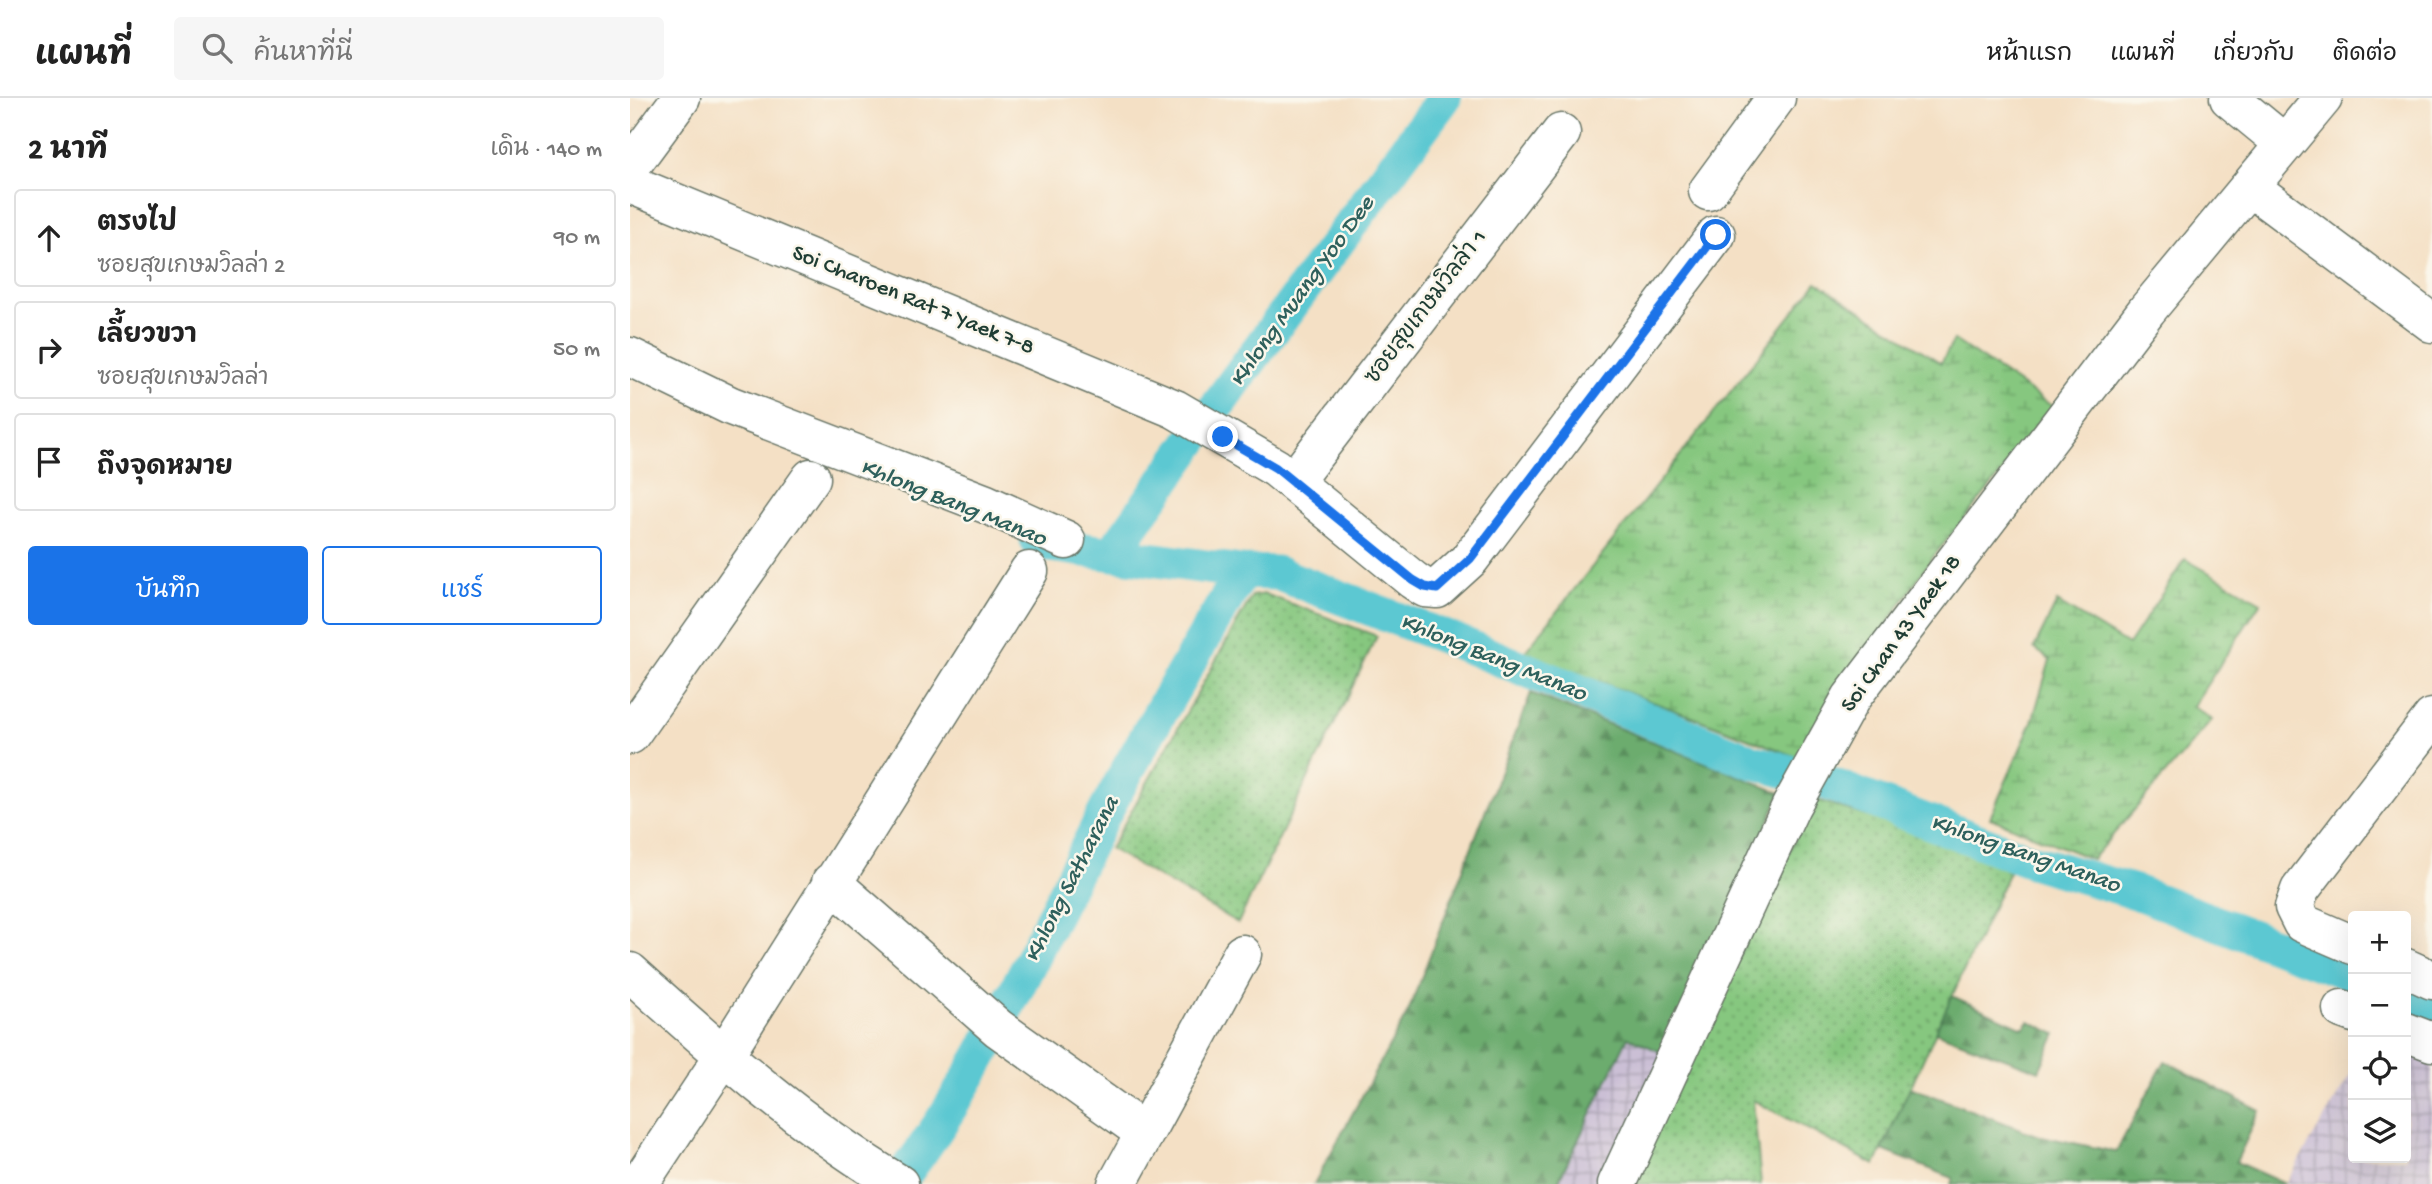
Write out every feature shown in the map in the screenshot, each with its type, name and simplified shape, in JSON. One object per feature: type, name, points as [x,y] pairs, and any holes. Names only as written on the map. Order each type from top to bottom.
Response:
[{"type":"street","points":[[630,167],[681,98]]},
{"type":"street","points":[[1708,191],[1776,98]]},
{"type":"street","name":"Soi Chan 43 Yaek 18","points":[[1617,1184],[1791,806],[1851,698],[2147,310],[2323,98]]},
{"type":"street","points":[[2240,107],[2285,144]]},
{"type":"street","name":"ซอยสุขเกษมวิลล่า 1","points":[[1293,482],[1561,133]]},
{"type":"street","name":"Soi Charoen Rat 7 Yaek 7-8","points":[[630,184],[1175,409],[1293,482],[1413,580],[1425,587],[1437,589],[1470,559],[1716,235]]},
{"type":"street","points":[[2250,187],[2432,323]]},
{"type":"street","points":[[630,357],[731,406],[986,504],[1066,540]]},
{"type":"street","points":[[630,735],[811,478]]},
{"type":"street","points":[[639,1184],[723,1057],[1029,571]]},
{"type":"street","points":[[2348,943],[2302,923],[2294,907],[2300,890],[2432,718]]},
{"type":"street","points":[[831,882],[998,1028],[1145,1133]]},
{"type":"street","points":[[1117,1184],[1242,954]]},
{"type":"street","points":[[2411,970],[2432,980]]},
{"type":"street","points":[[630,972],[723,1057],[884,1175]]},
{"type":"street","points":[[2411,1034],[2432,1042]]},
{"type":"shaded area","points":[[2411,1016],[2432,1027],[2432,1184],[2285,1184],[2348,1078],[2348,1163],[2411,1163]]},
{"type":"shaded area","points":[[1628,1037],[1667,1055],[1606,1184],[1557,1184]]},
{"type":"green space","points":[[1817,282],[1941,363],[1954,340],[2055,408],[1932,558],[1797,757],[1524,653]]},
{"type":"green space","points":[[2185,559],[2261,602],[2193,706],[2212,720],[2092,859],[1990,818],[2032,722],[2050,660],[2034,648],[2057,602],[2128,645]]},
{"type":"green space","points":[[1265,594],[1377,636],[1238,923],[1110,849],[1252,596]]},
{"type":"green space","points":[[1531,693],[1781,793],[1667,1055],[1628,1037],[1557,1184],[1314,1184],[1408,1012]]},
{"type":"green space","points":[[1814,799],[2013,863],[1875,1165],[1753,1100],[1761,1184],[1630,1184]]},
{"type":"green space","points":[[1952,996],[2023,1028],[2029,1021],[2056,1034],[2039,1071],[1935,1032]]},
{"type":"green space","points":[[2165,1061],[2260,1111],[2236,1162],[2285,1184],[1951,1184],[1953,1178],[1882,1150],[1910,1087],[2036,1135],[2116,1152]]},
{"type":"waterway","name":"Khlong Muang Yoo Dee","points":[[1112,554],[1227,392],[1444,98]]},
{"type":"waterway","name":"Khlong Bang Manao","points":[[1037,540],[1049,545],[1242,572],[1276,573],[1450,639],[1750,761],[1822,781],[2031,861],[2138,893],[2350,974]]},
{"type":"waterway","name":"Khlong Satharana","points":[[897,1184],[928,1142],[982,1053],[1117,789],[1242,572]]},
{"type":"waterway","name":"Khlong Bang Manao","points":[[2411,998],[2432,1006]]},
{"type":"route","points":[[1223,437],[1276,468],[1413,580],[1425,587],[1437,589],[1449,582],[1470,559],[1716,235]]}]
